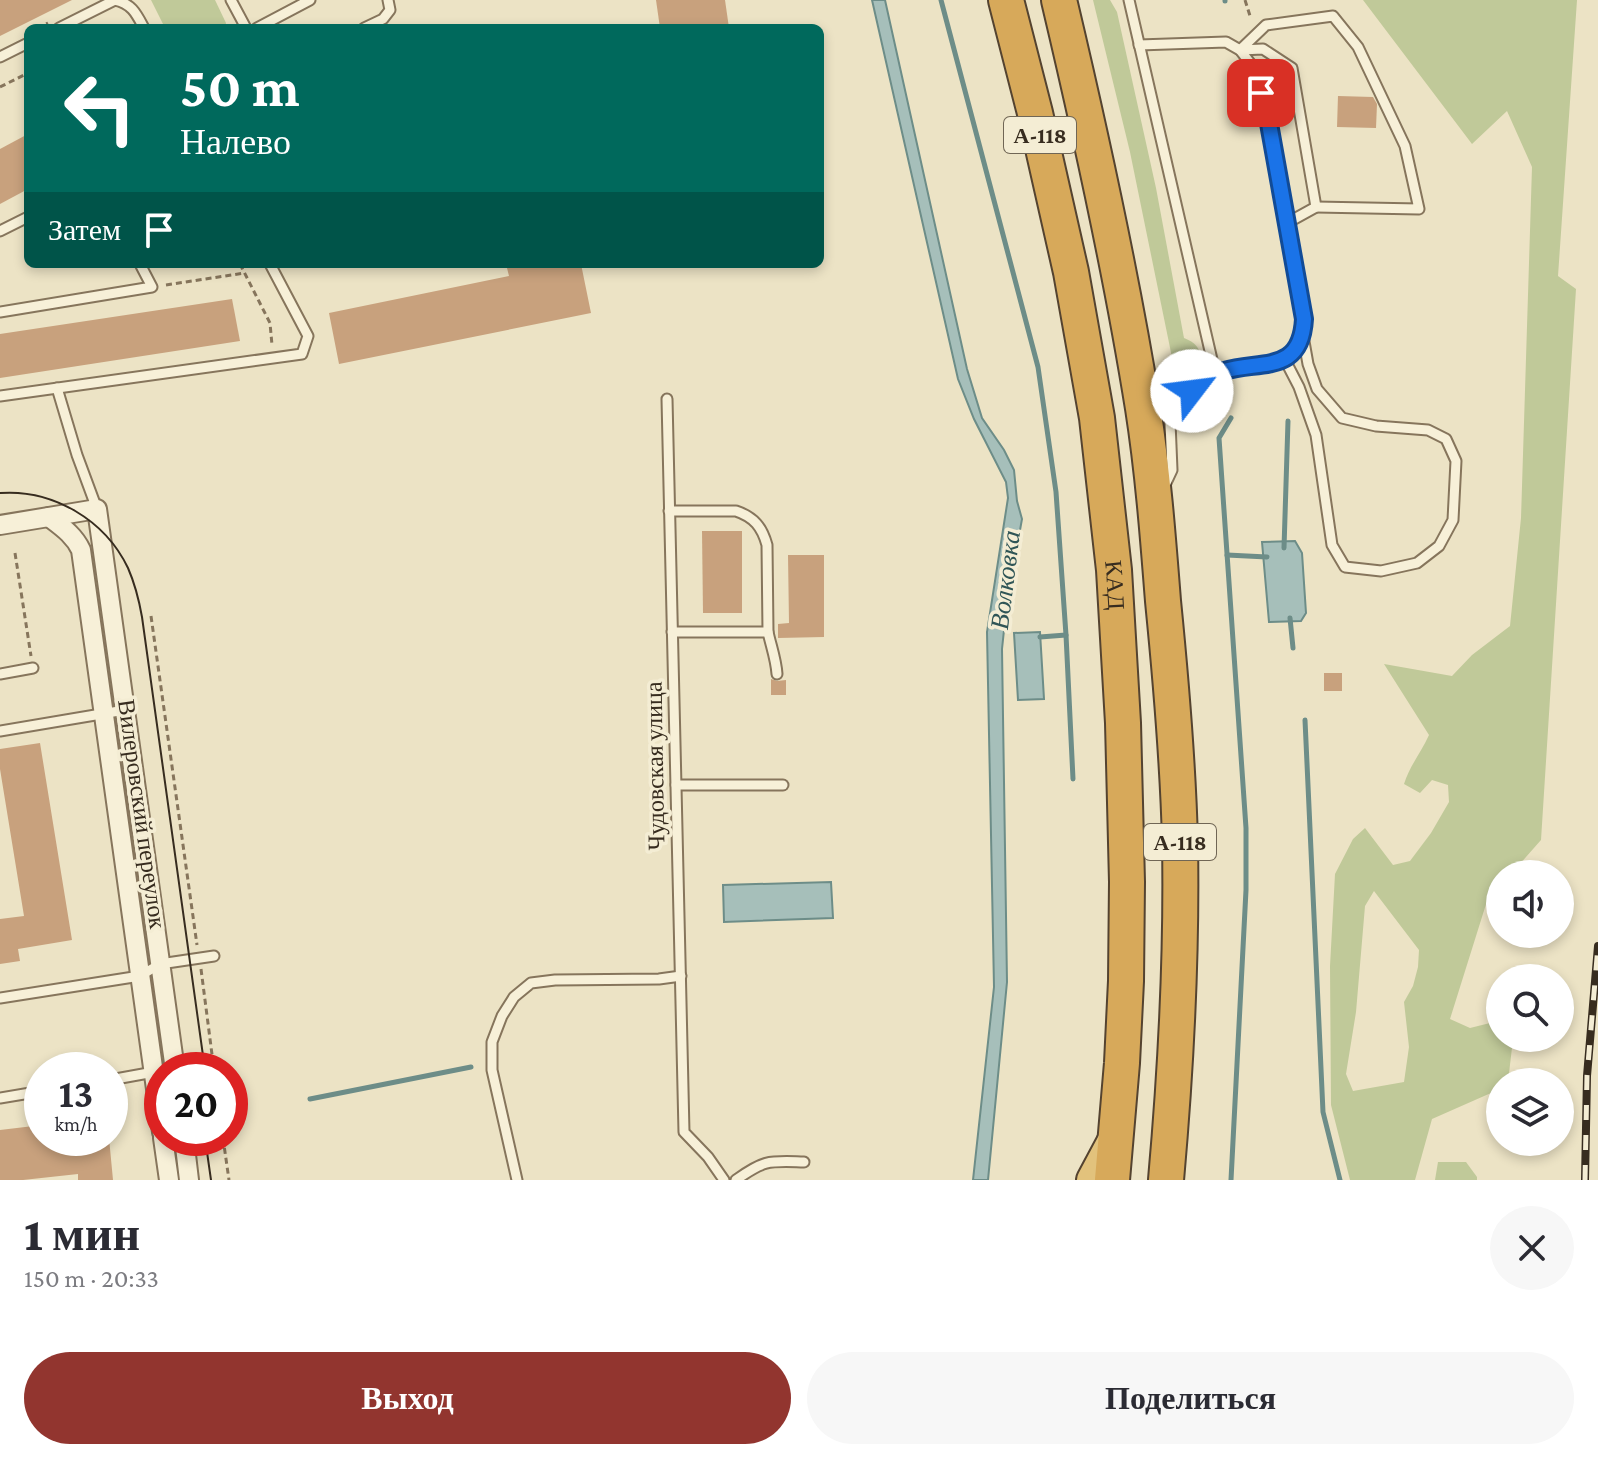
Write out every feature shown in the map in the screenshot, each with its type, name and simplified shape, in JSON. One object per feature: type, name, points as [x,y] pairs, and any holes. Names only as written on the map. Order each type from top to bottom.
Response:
[{"type":"highway","name":"КАД","points":[[1006,0],[1071,272],[1097,418],[1114,570],[1123,723],[1127,882],[1122,1063],[1112,1180]]},
{"type":"highway","name":"КАД","points":[[1059,0],[1118,260],[1144,412],[1155,505],[1175,726],[1180,843],[1176,1068],[1166,1180]]},
{"type":"highway","points":[[1092,1180],[1116,1135]]},
{"type":"street","points":[[0,525],[97,509]]},
{"type":"street","name":"Вилеровский переулок","points":[[97,509],[160,964],[165,1052]]},
{"type":"street","name":"Вилеровский переулок","points":[[49,517],[65,529],[81,550],[140,976],[161,1052]]},
{"type":"street","name":"Вилеровский переулок","points":[[165,1156],[169,1180]]},
{"type":"street","points":[[186,1156],[189,1180]]},
{"type":"lane","points":[[67,24],[115,0],[134,9],[142,24]]},
{"type":"lane","points":[[231,0],[244,24]]},
{"type":"lane","points":[[265,24],[310,0]]},
{"type":"lane","points":[[371,24],[390,10],[388,0]]},
{"type":"lane","points":[[1129,0],[1211,354],[1213,364],[1206,378]]},
{"type":"lane","points":[[1240,50],[1266,25],[1333,16],[1358,47],[1405,146],[1419,209],[1316,207],[1287,223]]},
{"type":"lane","points":[[1139,45],[1226,42],[1240,50],[1254,68],[1268,118],[1304,319],[1303,336],[1308,364],[1317,389],[1342,418],[1376,426],[1428,430],[1446,439],[1456,461],[1453,520],[1439,546],[1417,563],[1381,571],[1345,567],[1332,545],[1316,435],[1299,387],[1284,358]]},
{"type":"lane","points":[[0,57],[24,45]]},
{"type":"lane","points":[[1240,50],[1263,49],[1292,68],[1316,207]]},
{"type":"lane","points":[[0,231],[24,219]]},
{"type":"lane","points":[[0,312],[152,287],[142,268]]},
{"type":"lane","points":[[0,396],[302,354],[308,336],[272,268]]},
{"type":"lane","points":[[1155,505],[1172,470],[1170,422],[1177,403],[1206,378],[1272,363],[1293,354],[1303,336]]},
{"type":"lane","points":[[57,388],[97,509]]},
{"type":"lane","name":"Чудовская улица","points":[[667,399],[684,1132],[708,1157],[724,1180]]},
{"type":"lane","points":[[669,511],[736,511],[756,521],[767,545],[768,632],[777,674]]},
{"type":"lane","points":[[672,632],[768,632]]},
{"type":"lane","points":[[0,674],[33,668]]},
{"type":"lane","points":[[0,731],[125,710]]},
{"type":"lane","points":[[676,785],[783,785]]},
{"type":"lane","points":[[0,998],[140,976],[160,964],[214,956]]},
{"type":"lane","points":[[517,1180],[492,1070],[492,1042],[502,1016],[514,997],[531,983],[681,976]]},
{"type":"lane","points":[[0,1098],[24,1094]]},
{"type":"lane","points":[[736,1180],[767,1161],[804,1162]]},
{"type":"path","points":[[1245,0],[1256,35]]},
{"type":"path","points":[[0,87],[24,75]]},
{"type":"path","points":[[242,268],[270,323],[274,358]]},
{"type":"path","points":[[152,287],[245,273]]},
{"type":"path","points":[[15,553],[33,668]]},
{"type":"path","points":[[151,616],[212,1052]]},
{"type":"path","points":[[226,1156],[229,1180]]},
{"type":"green space","points":[[151,0],[215,0],[226,23],[226,24],[163,24]]},
{"type":"green space","points":[[1093,0],[1110,0],[1117,12],[1156,188],[1184,338],[1197,346],[1199,351],[1195,368],[1185,378],[1176,377],[1130,152]]},
{"type":"green space","points":[[1363,0],[1577,0],[1558,276],[1576,289],[1541,840],[1523,860],[1486,860],[1486,904],[1450,1019],[1470,1028],[1486,1024],[1486,1052],[1511,1052],[1510,1068],[1486,1068],[1486,1095],[1432,1119],[1415,1180],[1350,1180],[1331,1105],[1330,966],[1335,874],[1353,839],[1365,828],[1393,865],[1410,861],[1449,802],[1448,785],[1432,780],[1420,793],[1404,784],[1429,735],[1384,664],[1452,676],[1472,655],[1510,626],[1521,518],[1532,167],[1507,111],[1472,144]],"holes":[[[1374,891],[1419,950],[1413,986],[1404,1002],[1409,1047],[1404,1082],[1353,1091],[1346,1074],[1356,1012],[1365,906]]]},
{"type":"green space","points":[[1438,1162],[1466,1162],[1477,1180],[1435,1180]]},
{"type":"water","name":"Волковка","points":[[872,0],[885,0],[967,369],[982,418],[1014,470],[1022,519],[1002,649],[1007,982],[988,1180],[973,1180],[994,987],[987,632],[1008,498],[1006,482],[958,379]]},
{"type":"water","points":[[1295,541],[1302,553],[1306,613],[1301,621],[1269,622],[1262,542]]},
{"type":"water","points":[[1040,632],[1044,699],[1018,700],[1014,633]]},
{"type":"water","points":[[831,882],[833,918],[724,922],[723,885]]},
{"type":"building","points":[[0,0],[72,0],[0,36]]},
{"type":"building","points":[[656,0],[725,0],[728,24],[659,24]]},
{"type":"building","points":[[1338,96],[1373,97],[1377,104],[1376,128],[1337,127]]},
{"type":"building","points":[[24,136],[24,191],[0,204],[0,149]]},
{"type":"building","points":[[507,268],[582,268],[591,313],[339,364],[329,313],[509,276]]},
{"type":"building","points":[[232,299],[240,341],[0,378],[0,334]]},
{"type":"building","points":[[702,531],[742,531],[742,613],[703,613]]},
{"type":"building","points":[[788,555],[824,555],[824,637],[778,638],[778,624],[789,623]]},
{"type":"building","points":[[1324,673],[1342,673],[1342,691],[1324,691]]},
{"type":"building","points":[[771,679],[786,680],[786,695],[771,695]]},
{"type":"building","points":[[40,743],[72,940],[18,949],[20,961],[0,964],[0,919],[24,916],[0,769],[0,749]]},
{"type":"building","points":[[24,1127],[24,1156],[111,1156],[113,1180],[78,1180],[78,1174],[0,1180],[0,1130]]},
{"type":"waterway","points":[[941,0],[1038,367],[1056,492],[1073,779]]},
{"type":"waterway","points":[[1231,418],[1219,438],[1246,828],[1246,890],[1231,1180]]},
{"type":"waterway","points":[[1284,548],[1288,421]]},
{"type":"waterway","points":[[1227,555],[1267,557]]},
{"type":"waterway","points":[[1290,618],[1293,648]]},
{"type":"waterway","points":[[1040,637],[1066,635]]},
{"type":"waterway","points":[[1305,720],[1323,1112],[1340,1180]]},
{"type":"waterway","points":[[310,1099],[471,1067]]},
{"type":"tram line","points":[[0,493],[39,496],[75,511],[106,535],[133,580],[142,617],[202,1052]]},
{"type":"tram line","points":[[208,1156],[211,1180]]},
{"type":"railway","points":[[1585,1180],[1587,1076],[1598,946]]},
{"type":"route","points":[[1192,391],[1206,378],[1272,363],[1293,354],[1303,336],[1304,319],[1261,93]]}]
